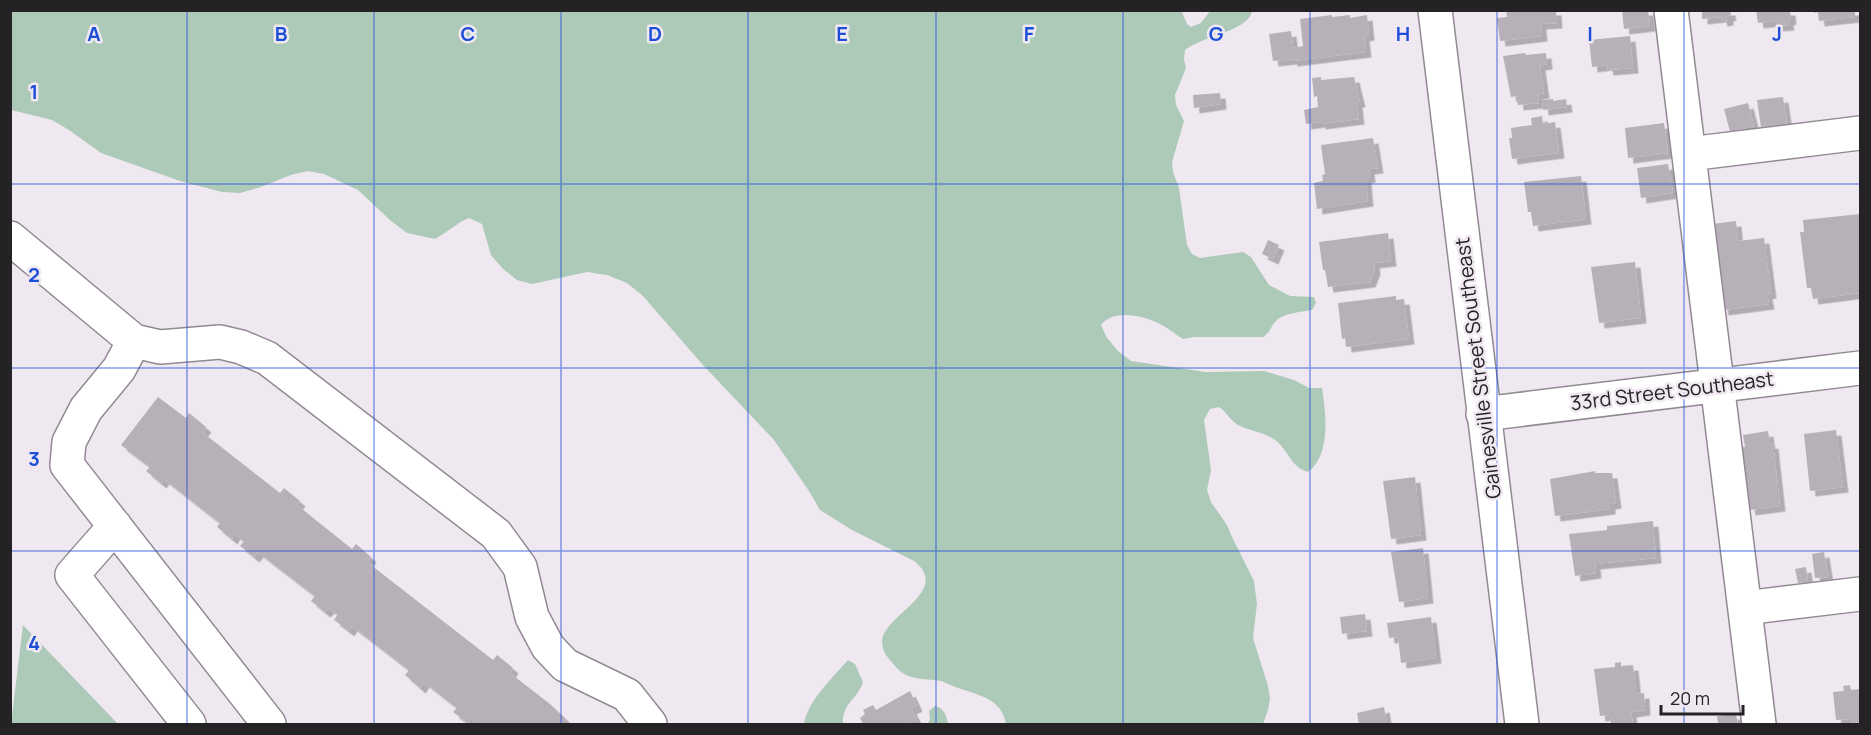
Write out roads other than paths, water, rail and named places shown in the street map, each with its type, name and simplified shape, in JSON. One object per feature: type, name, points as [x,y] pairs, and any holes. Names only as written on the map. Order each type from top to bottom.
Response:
[{"type":"street","name":"Gainesville Street Southeast","points":[[1435,10],[1522,724]]},
{"type":"street","points":[[1671,10],[1759,724]]},
{"type":"street","points":[[1689,154],[1860,133]]},
{"type":"street","points":[[10,238],[134,341],[160,347],[220,342],[242,347],[267,358],[496,534],[520,567],[532,617],[548,647],[565,665],[627,695],[650,724]]},
{"type":"street","points":[[134,341],[119,369],[86,409],[69,442],[67,465],[269,724]]},
{"type":"street","name":"33rd Street Southeast","points":[[1484,414],[1860,368]]},
{"type":"street","points":[[115,526],[72,575],[185,722],[189,724]]},
{"type":"street","points":[[1745,608],[1860,594]]}]
